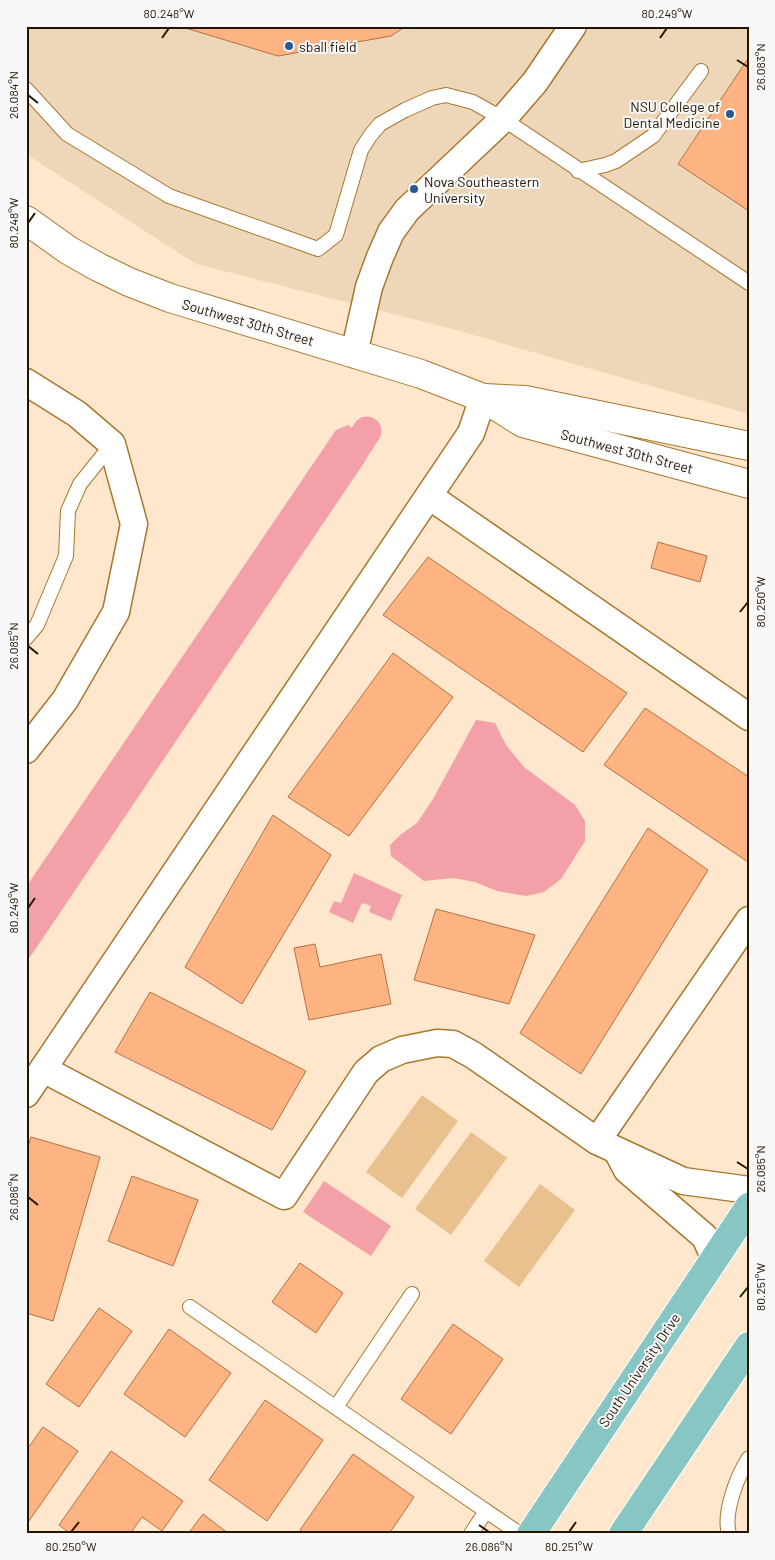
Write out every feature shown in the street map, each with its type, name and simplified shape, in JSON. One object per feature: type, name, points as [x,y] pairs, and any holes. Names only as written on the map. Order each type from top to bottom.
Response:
[{"type":"main road","name":"South University Drive","points":[[531,1534],[749,1207]]},
{"type":"main road","points":[[622,1534],[749,1346]]},
{"type":"street","points":[[354,354],[369,287],[391,232],[407,210],[503,120],[536,82],[573,26]]},
{"type":"street","name":"Southwest 30th Street","points":[[26,220],[68,250],[129,282],[170,298],[421,374],[483,398],[522,423],[749,484]]},
{"type":"street","points":[[26,382],[78,414],[112,444],[134,524],[116,612],[65,700],[26,750]]},
{"type":"street","points":[[26,1094],[471,433],[483,398]]},
{"type":"street","name":"Southwest 30th Street","points":[[483,398],[525,400],[749,446]]},
{"type":"street","points":[[429,496],[749,717]]},
{"type":"street","points":[[607,1146],[749,920]]},
{"type":"street","points":[[43,1069],[284,1196],[366,1072],[381,1059],[402,1050],[437,1042],[453,1044],[473,1055],[607,1146],[683,1181],[749,1190]]},
{"type":"street","points":[[607,1146],[627,1170],[705,1237],[714,1257]]},
{"type":"lane","points":[[578,170],[616,161],[653,136],[702,71]]},
{"type":"lane","points":[[26,89],[67,134],[169,196],[318,248],[336,235],[361,150],[380,124],[432,98],[446,95],[473,102],[749,283]]},
{"type":"lane","points":[[26,638],[37,625],[66,556],[68,511],[80,484],[112,444]]},
{"type":"lane","points":[[336,1407],[412,1294]]},
{"type":"lane","points":[[190,1308],[520,1534]]},
{"type":"lane","points":[[729,1534],[727,1526],[732,1495],[743,1467],[749,1458]]},
{"type":"lane","points":[[471,1534],[486,1511]]},
{"type":"shaded area","name":"Nova Southeastern University","points":[[26,26],[749,26],[749,414],[456,330],[196,264],[26,154]]},
{"type":"shaded area","points":[[348,425],[367,441],[366,460],[26,963],[26,887],[336,430]]},
{"type":"shaded area","points":[[476,720],[495,723],[506,745],[524,767],[575,805],[585,821],[585,841],[561,879],[544,892],[526,896],[497,891],[475,882],[453,878],[424,881],[391,856],[390,845],[417,823],[433,799]]},
{"type":"shaded area","points":[[354,873],[402,895],[391,921],[369,912],[371,906],[362,903],[353,923],[329,912],[334,901],[341,903]]},
{"type":"shaded area","points":[[422,1095],[458,1121],[402,1198],[366,1172]]},
{"type":"shaded area","points":[[471,1132],[507,1158],[451,1235],[415,1209]]},
{"type":"shaded area","points":[[324,1181],[391,1226],[371,1256],[303,1212]]},
{"type":"shaded area","points":[[540,1184],[575,1210],[519,1287],[484,1261]]},
{"type":"building","name":"sball field","points":[[179,26],[406,26],[391,36],[278,56]]},
{"type":"building","name":"NSU College of Dental Medicine","points":[[749,57],[749,211],[678,164]]},
{"type":"building","points":[[658,542],[707,556],[700,582],[651,568]]},
{"type":"building","points":[[428,557],[627,693],[583,752],[383,615]]},
{"type":"building","points":[[393,653],[453,697],[349,836],[288,797]]},
{"type":"building","points":[[645,708],[749,777],[748,862],[604,765]]},
{"type":"building","points":[[273,815],[331,855],[242,1004],[185,967]]},
{"type":"building","points":[[648,828],[708,870],[581,1074],[520,1033]]},
{"type":"building","points":[[436,909],[535,935],[509,1004],[414,980]]},
{"type":"building","points":[[315,944],[320,967],[381,954],[391,1004],[309,1020],[294,948]]},
{"type":"building","points":[[150,992],[306,1071],[272,1130],[115,1052]]},
{"type":"building","points":[[31,1137],[100,1157],[53,1321],[26,1313],[26,1152]]},
{"type":"building","points":[[132,1176],[198,1200],[173,1266],[108,1241]]},
{"type":"building","points":[[300,1263],[343,1293],[316,1333],[272,1302]]},
{"type":"building","points":[[99,1308],[132,1331],[79,1407],[46,1384]]},
{"type":"building","points":[[453,1324],[503,1359],[451,1434],[401,1399]]},
{"type":"building","points":[[169,1329],[231,1373],[185,1437],[124,1394]]},
{"type":"building","points":[[265,1400],[323,1440],[267,1521],[209,1480]]},
{"type":"building","points":[[43,1427],[78,1451],[26,1525],[26,1451]]},
{"type":"building","points":[[111,1451],[183,1501],[162,1531],[142,1517],[130,1534],[71,1534],[59,1525]]},
{"type":"building","points":[[353,1454],[414,1497],[389,1534],[306,1534],[300,1530]]},
{"type":"building","points":[[203,1514],[229,1534],[188,1534]]},
{"type":"waterway","points":[[342,469],[367,431]]},
{"type":"place","name":"sball field","points":[[289,46]]},
{"type":"place","name":"NSU College of Dental Medicine","points":[[730,114]]},
{"type":"place","name":"Nova Southeastern University","points":[[414,189]]}]
